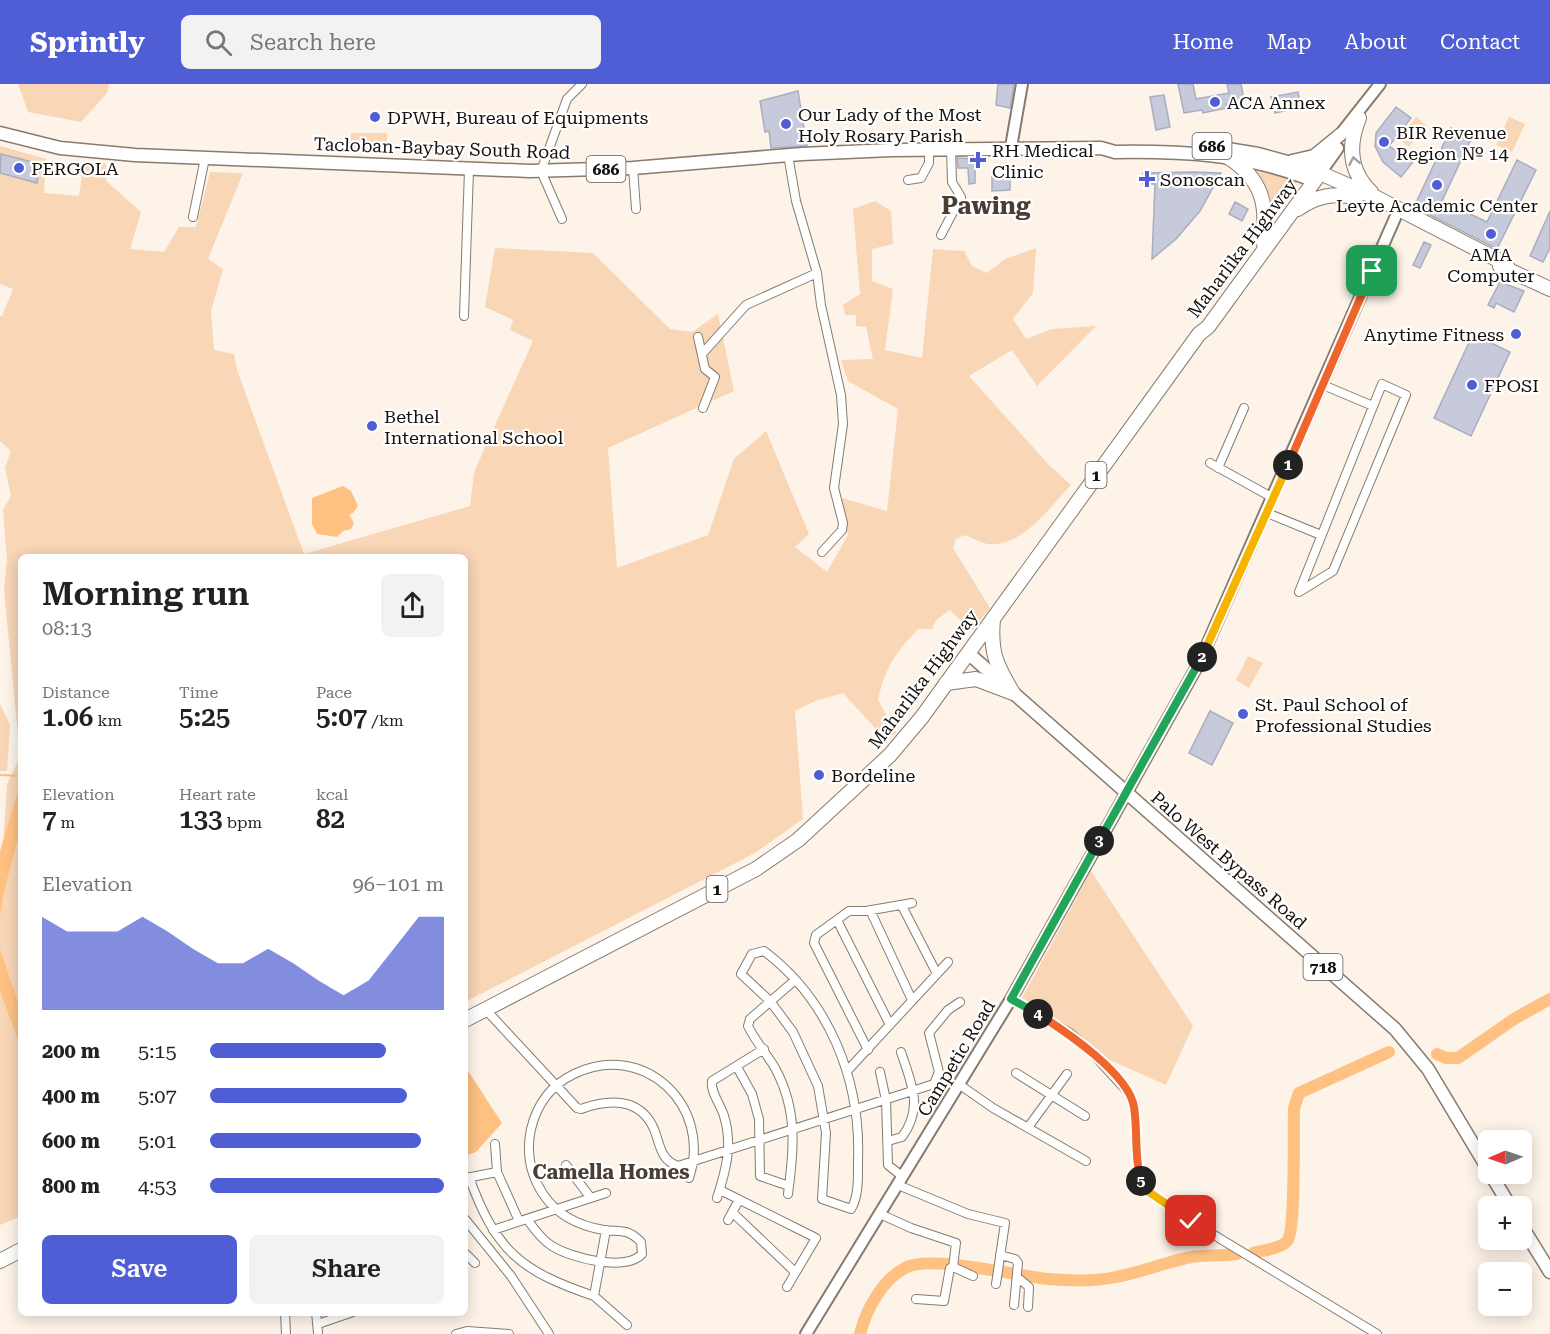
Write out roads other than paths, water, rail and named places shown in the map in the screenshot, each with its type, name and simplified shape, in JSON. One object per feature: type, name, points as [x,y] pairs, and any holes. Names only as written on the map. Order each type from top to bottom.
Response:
[{"type":"highway","points":[[1359,118],[1352,135],[1354,167],[1361,182],[1377,198]]},
{"type":"highway","name":"686","points":[[1228,157],[1242,168],[1259,189],[1265,214],[1263,242]]},
{"type":"highway","name":"Maharlika Highway","points":[[1314,175],[1395,218],[1550,289]]},
{"type":"highway","name":"Maharlika Highway","points":[[1314,175],[1377,198],[1502,262],[1508,268]]},
{"type":"highway","name":"Maharlika Highway","points":[[1199,334],[1208,327],[1287,218],[1314,175]]},
{"type":"highway","name":"Maharlika Highway","points":[[468,1019],[756,869],[798,840],[890,755],[968,653],[1263,242],[1314,175]]},
{"type":"highway","name":"1","points":[[1287,218],[1303,205],[1318,198],[1344,195],[1356,198]]},
{"type":"highway","points":[[993,617],[991,639],[993,656],[1012,693]]},
{"type":"highway","points":[[946,683],[976,679],[1012,693]]},
{"type":"highway","points":[[0,1261],[18,1252]]},
{"type":"main road","name":"Tacloban-Baybay South Road","points":[[0,133],[78,150],[469,170],[541,171],[633,168],[788,155],[951,148],[1101,148],[1120,144],[1234,149],[1285,161]]},
{"type":"main road","name":"686","points":[[1285,161],[1301,161],[1314,156],[1341,134]]},
{"type":"main road","name":"Tacloban-Baybay South Road","points":[[1101,148],[1115,152],[1191,153],[1228,157],[1314,175]]},
{"type":"main road","name":"686","points":[[1285,161],[1314,175]]},
{"type":"main road","name":"Palo West Bypass Road","points":[[968,653],[1403,1038],[1428,1069],[1478,1153]]},
{"type":"main road","points":[[1532,1243],[1550,1272]]},
{"type":"street","points":[[562,219],[541,171],[567,99],[582,84]]},
{"type":"street","points":[[1011,147],[1022,84]]},
{"type":"street","name":"686","points":[[1314,175],[1378,93],[1379,86]]},
{"type":"street","name":"686","points":[[1314,175],[1341,134],[1379,86]]},
{"type":"street","points":[[941,235],[961,197],[952,182],[951,148]]},
{"type":"street","points":[[908,180],[921,178],[929,163],[929,149]]},
{"type":"street","points":[[788,155],[794,192],[817,273],[821,305],[841,395],[843,424],[834,488],[843,523],[842,530],[822,552]]},
{"type":"street","points":[[193,217],[205,158]]},
{"type":"street","points":[[633,168],[636,209]]},
{"type":"street","points":[[464,316],[469,170]]},
{"type":"street","name":"Campetic Road","points":[[806,1334],[1011,999],[1199,663],[1395,218]]},
{"type":"street","points":[[702,354],[746,305],[817,273]]},
{"type":"street","points":[[698,337],[705,369],[715,377],[703,408]]},
{"type":"street","points":[[1382,384],[1406,395],[1332,571],[1299,592],[1321,535],[1382,384]]},
{"type":"street","points":[[1323,385],[1373,406]]},
{"type":"street","points":[[1218,468],[1244,408]]},
{"type":"street","points":[[1210,463],[1273,498]]},
{"type":"street","points":[[1267,513],[1321,535]]},
{"type":"street","points":[[868,1050],[814,943],[816,935],[849,911],[912,903]]},
{"type":"street","points":[[902,906],[937,974]]},
{"type":"street","points":[[870,910],[912,1000]]},
{"type":"street","points":[[837,920],[890,1025]]},
{"type":"street","points":[[764,951],[794,981],[823,1019],[848,1070],[857,1110],[857,1184],[853,1207],[848,1210],[824,1201],[821,1195],[825,1119],[818,1086],[803,1049],[770,1001],[741,974],[752,954],[764,951]]},
{"type":"street","points":[[848,1070],[948,962]]},
{"type":"street","points":[[737,1067],[752,1094],[756,1107],[760,1140],[760,1176],[789,1190],[794,1156],[794,1130],[777,1071],[748,1026],[750,1019],[794,981]]},
{"type":"street","points":[[1011,999],[1070,1033],[1128,1092],[1134,1106],[1139,1179],[1144,1187],[1191,1221],[1377,1334]]},
{"type":"street","points":[[486,1010],[579,1109],[608,1102],[621,1102],[633,1107],[649,1120],[661,1153],[674,1165],[681,1166],[934,1084],[939,1072],[929,1033],[948,1010],[960,1002]]},
{"type":"street","points":[[764,1049],[712,1081],[711,1085],[724,1117],[729,1150],[719,1194],[739,1200],[814,1236],[816,1240],[787,1287]]},
{"type":"street","points":[[888,1141],[897,1139],[905,1132],[914,1113],[913,1091],[901,1052]]},
{"type":"street","points":[[495,1144],[497,1172],[523,1220],[552,1246],[599,1262],[628,1262],[638,1258],[642,1254],[643,1247],[634,1236],[626,1231],[583,1225],[555,1209],[535,1179],[528,1149],[535,1115],[555,1085],[598,1064],[622,1064],[653,1076],[677,1098],[688,1115],[694,1137],[694,1162],[689,1178]]},
{"type":"street","points":[[880,1072],[886,1100],[888,1176]]},
{"type":"street","points":[[1016,1073],[1085,1116]]},
{"type":"street","points":[[1029,1126],[1067,1074]]},
{"type":"street","points":[[960,1085],[993,1108],[1029,1126],[1086,1161]]},
{"type":"street","points":[[566,1165],[590,1197]]},
{"type":"street","points":[[888,1165],[901,1181],[968,1214],[1005,1223],[996,1284]]},
{"type":"street","points":[[468,1178],[497,1172]]},
{"type":"street","points":[[468,1180],[492,1230],[518,1259],[563,1286],[594,1296],[627,1325]]},
{"type":"street","points":[[492,1230],[606,1193]]},
{"type":"street","points":[[728,1220],[739,1200]]},
{"type":"street","points":[[733,1213],[795,1272]]},
{"type":"street","points":[[880,1214],[910,1228],[956,1243],[944,1301],[916,1299]]},
{"type":"street","points":[[468,1223],[511,1276],[549,1334]]},
{"type":"street","points":[[594,1296],[606,1230]]},
{"type":"street","points":[[1000,1255],[1016,1260],[1014,1305]]},
{"type":"street","points":[[468,1256],[475,1263]]},
{"type":"street","points":[[953,1265],[973,1276]]},
{"type":"street","points":[[1017,1275],[1030,1289],[1028,1307]]},
{"type":"street","points":[[285,1316],[286,1334]]},
{"type":"street","points":[[318,1328],[344,1316]]},
{"type":"street","points":[[456,1334],[467,1331],[509,1334]]},
{"type":"waterway","points":[[0,775],[18,776]]},
{"type":"waterway","points":[[1437,1054],[1446,1058],[1458,1058],[1514,1019],[1550,999]]},
{"type":"waterway","points":[[1253,1253],[1285,1243],[1291,1231],[1294,1108],[1299,1093],[1389,1052]]},
{"type":"waterway","points":[[860,1334],[866,1315],[882,1288],[897,1273],[917,1264],[933,1263],[974,1267],[1074,1281],[1108,1279],[1191,1257],[1237,1254]]},
{"type":"place","name":"ACA Annex","points":[[1215,102]]},
{"type":"place","name":"DPWH, Bureau of Equipments","points":[[375,117]]},
{"type":"place","name":"Our Lady of the Most Holy Rosary Parish","points":[[786,124]]},
{"type":"place","name":"BIR Revenue Region № 14","points":[[1384,142]]},
{"type":"place","name":"RH Medical Clinic","points":[[978,160]]},
{"type":"place","name":"PERGOLA","points":[[19,168]]},
{"type":"place","name":"Sonoscan","points":[[1147,179]]},
{"type":"place","name":"Leyte Academic Center","points":[[1437,185]]},
{"type":"place","name":"AMA Computer","points":[[1491,234]]},
{"type":"place","name":"Anytime Fitness","points":[[1516,334]]},
{"type":"place","name":"FPOSI","points":[[1472,385]]},
{"type":"place","name":"Bethel International School","points":[[372,426]]},
{"type":"place","name":"St. Paul School of Professional Studies","points":[[1243,714]]},
{"type":"place","name":"Bordeline","points":[[819,775]]},
{"type":"district","name":"Pawing","points":[[986,206]]},
{"type":"district","name":"Camella Homes","points":[[611,1172]]}]
